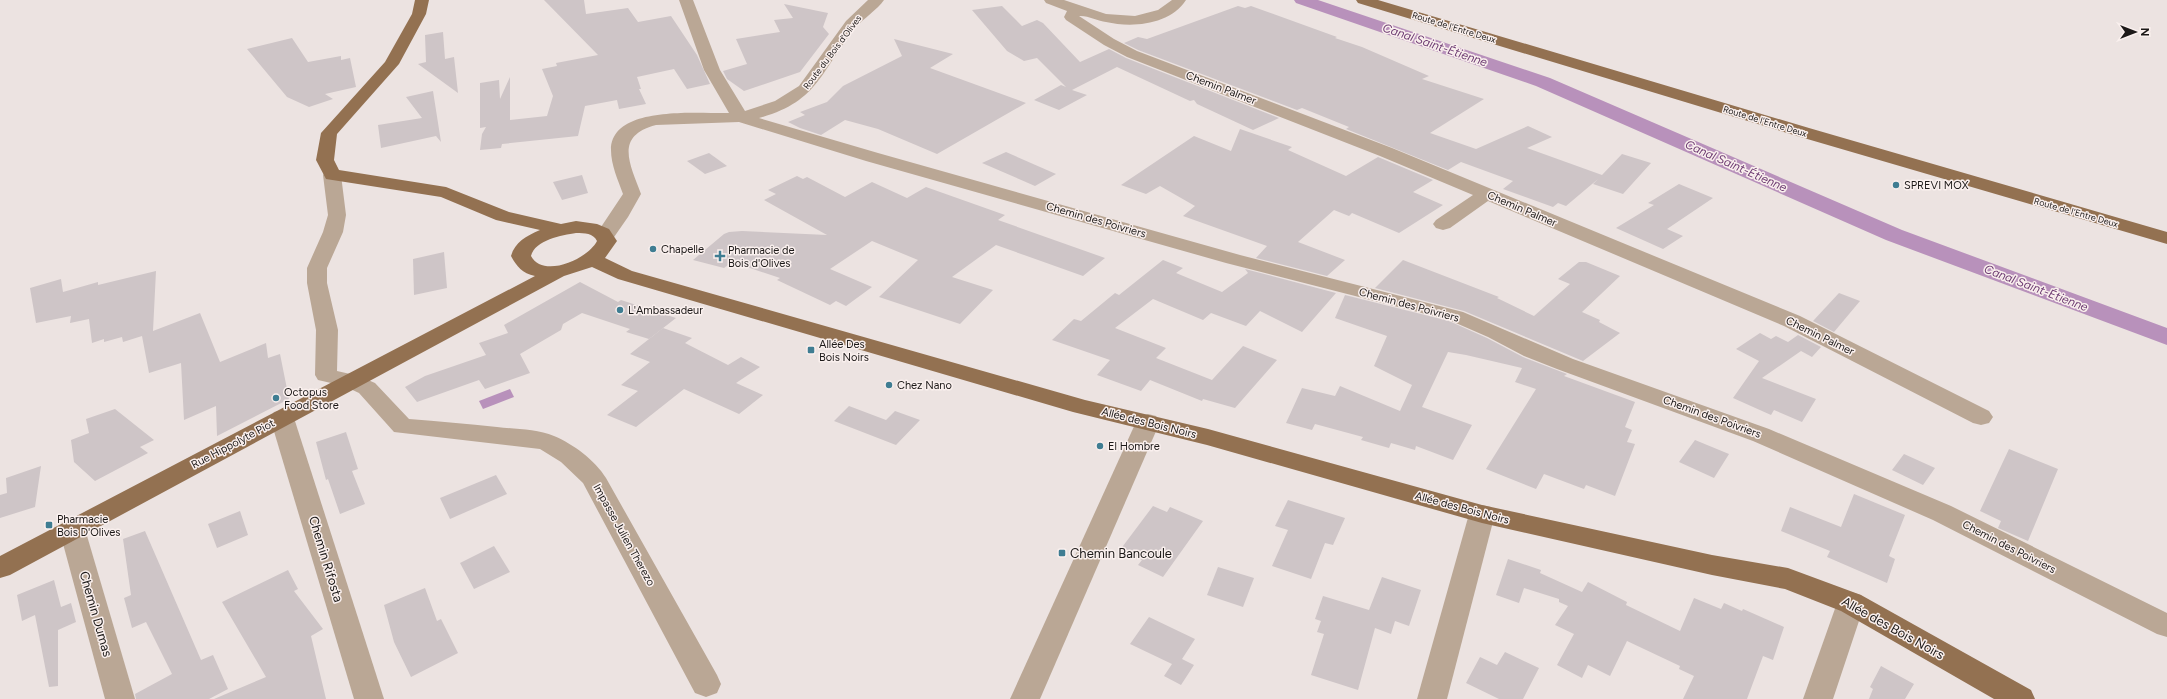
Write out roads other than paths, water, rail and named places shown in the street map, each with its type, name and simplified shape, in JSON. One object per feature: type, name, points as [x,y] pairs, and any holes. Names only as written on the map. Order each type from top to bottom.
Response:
[{"type":"main road","points":[[422,0],[419,14],[391,64],[329,133],[325,160],[332,175],[396,183],[446,192],[503,216],[558,229],[585,227],[594,228],[605,236],[607,241],[606,247],[593,260],[583,265],[559,271],[539,270],[526,255],[514,227],[503,216]]},
{"type":"main road","name":"Route de l'Entre Deux","points":[[1364,0],[1780,126],[2167,238]]},
{"type":"main road","name":"Rue Hippolyte Piot","points":[[488,308],[539,237],[558,229]]},
{"type":"main road","name":"Allée des Bois Noirs","points":[[593,260],[632,277],[988,378],[1081,407],[1148,422],[1482,514],[1712,565],[1790,592],[1849,610],[2020,699]]},
{"type":"main road","name":"Rue Hippolyte Piot","points":[[0,568],[351,380],[559,271]]},
{"type":"main road","name":"Allée des Bois Noirs","points":[[1849,610],[2014,699]]},
{"type":"street","points":[[686,0],[712,70],[740,117]]},
{"type":"street","points":[[1051,0],[1123,21],[1140,20],[1174,7],[1179,0]]},
{"type":"street","name":"Route du Bois d'Olives","points":[[605,236],[632,194],[620,156],[620,145],[625,135],[637,126],[659,119],[689,117],[740,117],[770,109],[803,91],[868,1]]},
{"type":"street","name":"Chemin Palmer","points":[[1081,10],[1071,16],[1109,42],[1132,54],[1386,152],[1792,321],[1981,416]]},
{"type":"street","name":"Chemin des Poivriers","points":[[740,117],[887,162],[1225,257],[1456,316],[1496,332],[1565,364],[1762,435],[1927,506],[2167,626]]},
{"type":"street","name":"Impasse Julien Therezo","points":[[332,175],[337,215],[333,232],[317,268],[317,283],[328,330],[326,375],[351,380],[367,388],[402,426],[517,436],[546,442],[570,456],[592,478],[706,684]]},
{"type":"street","points":[[1443,224],[1486,194]]},
{"type":"street","points":[[585,227],[610,215],[626,204]]},
{"type":"street","name":"Chemin Rifosta","points":[[282,418],[369,699]]},
{"type":"street","points":[[1025,699],[1148,422]]},
{"type":"street","points":[[1432,699],[1482,514]]},
{"type":"street","name":"Chemin Dumas","points":[[72,529],[120,699]]},
{"type":"street","points":[[1818,699],[1849,610]]},
{"type":"waterway","name":"Canal Saint-Étienne","points":[[1302,0],[1543,82],[1894,235],[2167,337]]},
{"type":"place","name":"SPREVI MOX","points":[[1896,185]]},
{"type":"place","name":"Chapelle","points":[[653,249]]},
{"type":"place","name":"Pharmacie de Bois d'Olives","points":[[720,256]]},
{"type":"place","name":"L'Ambassadeur","points":[[620,310]]},
{"type":"place","name":"Allée Des Bois Noirs","points":[[811,350]]},
{"type":"place","name":"Chez Nano","points":[[889,385]]},
{"type":"place","name":"Octopus Food Store","points":[[276,398]]},
{"type":"place","name":"El Hombre","points":[[1100,446]]},
{"type":"place","name":"Pharmacie Bois D'Olives","points":[[49,525]]},
{"type":"place","name":"Chemin Bancoule","points":[[1062,553]]}]
